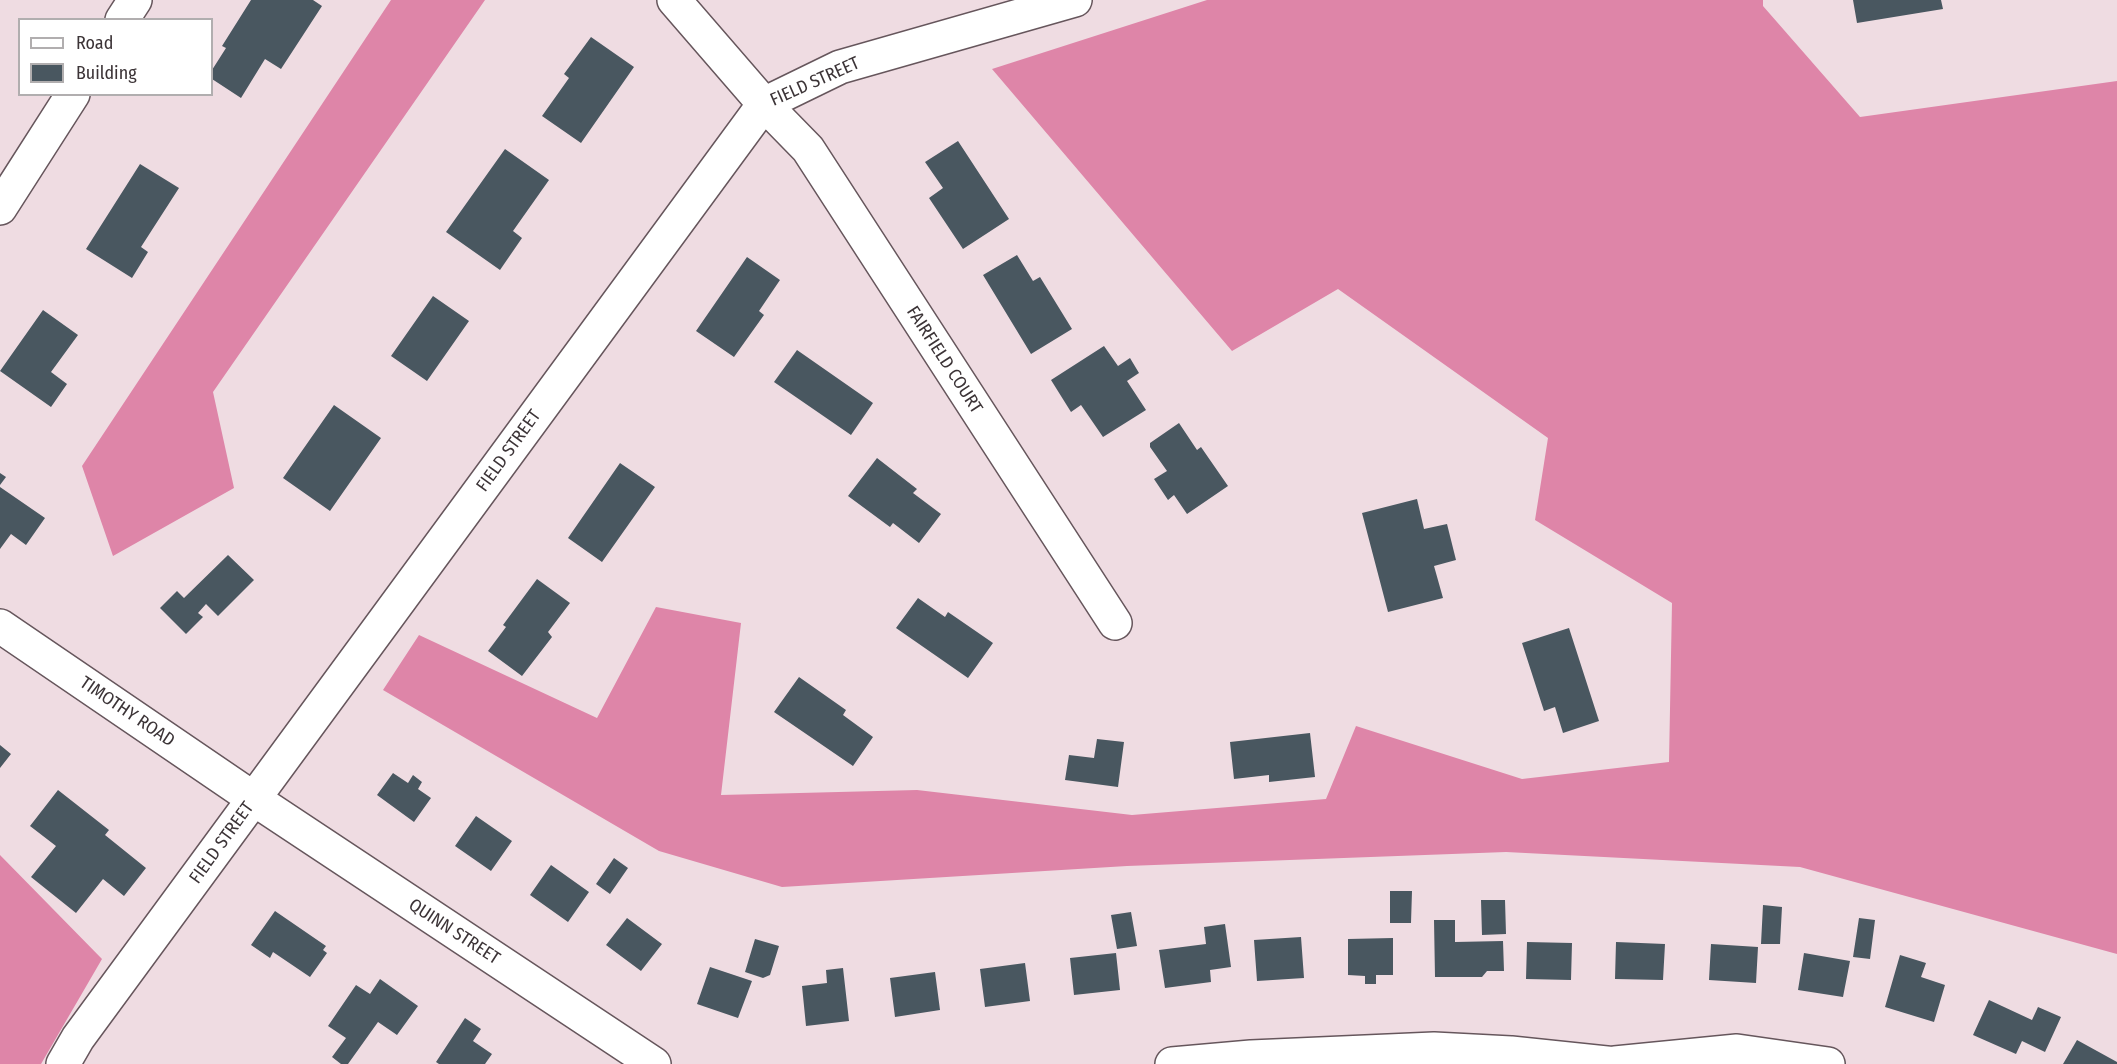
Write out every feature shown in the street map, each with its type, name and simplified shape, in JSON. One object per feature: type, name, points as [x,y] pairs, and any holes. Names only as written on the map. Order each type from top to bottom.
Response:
[{"type":"street","points":[[123,18],[135,0]]},
{"type":"street","name":"FAIRFIELD COURT","points":[[674,0],[764,104],[808,149],[1115,623]]},
{"type":"street","name":"FIELD STREET","points":[[63,1064],[78,1038],[764,104],[840,67],[1075,0]]},
{"type":"street","points":[[0,208],[73,96]]},
{"type":"street","name":"TIMOTHY ROAD","points":[[0,626],[254,799]]},
{"type":"street","name":"QUINN STREET","points":[[254,799],[654,1064]]},
{"type":"street","points":[[1172,1064],[1251,1057],[1434,1049],[1511,1053],[1616,1064],[1737,1051],[1828,1064]]},
{"type":"shaded area","points":[[391,0],[485,0],[213,392],[234,488],[113,556],[82,466]]},
{"type":"shaded area","points":[[1207,0],[1763,0],[1763,6],[1860,117],[2117,81],[2117,954],[1800,867],[1506,852],[1127,866],[782,887],[659,851],[383,690],[419,635],[597,718],[656,607],[741,623],[721,795],[917,790],[1132,815],[1326,799],[1356,726],[1522,779],[1669,762],[1672,603],[1535,520],[1548,438],[1338,289],[1232,351],[992,69]]},
{"type":"shaded area","points":[[0,855],[102,959],[41,1064],[0,1064]]},
{"type":"building","points":[[251,0],[313,0],[322,6],[281,69],[265,59],[241,98],[213,80],[213,68],[226,48],[222,46]]},
{"type":"building","points":[[1853,0],[1941,0],[1943,9],[1857,23]]},
{"type":"building","points":[[591,37],[634,67],[581,143],[542,116],[569,78],[564,74]]},
{"type":"building","points":[[958,141],[1009,219],[963,249],[929,198],[943,188],[925,162]]},
{"type":"building","points":[[505,149],[549,180],[513,231],[522,238],[500,270],[446,232]]},
{"type":"building","points":[[140,164],[179,188],[141,247],[148,252],[132,278],[86,249]]},
{"type":"building","points":[[1017,255],[1033,281],[1040,277],[1072,329],[1031,354],[983,275]]},
{"type":"building","points":[[747,257],[780,280],[759,311],[764,315],[734,357],[696,331]]},
{"type":"building","points":[[433,296],[469,321],[427,381],[391,356]]},
{"type":"building","points":[[43,310],[78,335],[51,372],[67,384],[51,407],[0,371]]},
{"type":"building","points":[[1104,346],[1118,366],[1130,358],[1139,373],[1127,381],[1146,410],[1103,437],[1081,405],[1071,412],[1051,380]]},
{"type":"building","points":[[797,350],[873,403],[851,435],[774,382]]},
{"type":"building","points":[[334,405],[381,438],[330,511],[283,478]]},
{"type":"building","points":[[1179,423],[1197,450],[1201,447],[1228,486],[1187,514],[1174,495],[1168,500],[1154,479],[1167,471],[1150,447],[1150,443]]},
{"type":"building","points":[[877,458],[917,489],[913,493],[941,514],[919,543],[893,523],[890,527],[848,496]]},
{"type":"building","points":[[620,463],[655,487],[602,562],[568,538]]},
{"type":"building","points":[[0,473],[6,477],[0,485]]},
{"type":"building","points":[[0,487],[45,518],[26,545],[11,534],[0,549]]},
{"type":"building","points":[[1417,499],[1424,529],[1447,524],[1456,560],[1434,566],[1443,598],[1388,612],[1362,513]]},
{"type":"building","points":[[228,555],[254,580],[218,616],[206,604],[198,613],[203,617],[186,634],[160,608],[177,591],[184,598]]},
{"type":"building","points":[[537,579],[570,603],[548,632],[552,637],[522,676],[488,651],[506,627],[503,625]]},
{"type":"building","points":[[918,598],[945,617],[948,612],[993,643],[968,678],[896,628]]},
{"type":"building","points":[[1569,628],[1599,721],[1563,733],[1555,707],[1544,711],[1522,643]]},
{"type":"building","points":[[799,677],[846,710],[843,715],[873,737],[853,766],[774,712]]},
{"type":"building","points":[[1310,733],[1315,777],[1269,782],[1269,775],[1234,779],[1230,742]]},
{"type":"building","points":[[1097,739],[1124,742],[1118,787],[1065,780],[1069,755],[1094,758]]},
{"type":"building","points":[[0,745],[11,754],[0,768]]},
{"type":"building","points":[[393,773],[408,783],[413,775],[422,782],[418,789],[431,798],[414,822],[377,795]]},
{"type":"building","points":[[58,790],[109,830],[105,835],[146,868],[124,896],[103,879],[76,913],[31,877],[56,846],[30,826]]},
{"type":"building","points":[[476,816],[512,841],[491,871],[455,846]]},
{"type":"building","points":[[614,858],[628,868],[610,894],[596,884]]},
{"type":"building","points":[[551,865],[589,892],[568,922],[530,895]]},
{"type":"building","points":[[1390,891],[1412,891],[1411,923],[1390,923]]},
{"type":"building","points":[[1481,900],[1505,900],[1506,934],[1482,935]]},
{"type":"building","points":[[1763,905],[1782,907],[1780,944],[1761,944]]},
{"type":"building","points":[[275,911],[326,946],[323,950],[327,953],[310,977],[273,952],[270,958],[251,945]]},
{"type":"building","points":[[1131,912],[1137,946],[1117,949],[1111,915]]},
{"type":"building","points":[[627,918],[662,944],[641,971],[606,945]]},
{"type":"building","points":[[1859,918],[1875,920],[1870,959],[1853,957]]},
{"type":"building","points":[[1434,920],[1455,920],[1455,942],[1503,941],[1504,971],[1487,971],[1482,977],[1435,977]]},
{"type":"building","points":[[1225,924],[1231,967],[1210,970],[1211,982],[1165,988],[1159,950],[1206,944],[1204,927]]},
{"type":"building","points":[[1301,937],[1304,978],[1257,981],[1254,940]]},
{"type":"building","points":[[1393,938],[1393,975],[1376,975],[1376,984],[1365,984],[1365,976],[1348,975],[1348,939]]},
{"type":"building","points":[[755,939],[779,946],[770,975],[763,978],[745,972]]},
{"type":"building","points":[[1527,942],[1572,943],[1571,980],[1526,979]]},
{"type":"building","points":[[1616,942],[1665,944],[1663,980],[1615,979]]},
{"type":"building","points":[[1711,944],[1758,947],[1756,983],[1709,980]]},
{"type":"building","points":[[1116,953],[1120,990],[1074,995],[1070,958]]},
{"type":"building","points":[[1804,953],[1850,961],[1843,997],[1798,990]]},
{"type":"building","points":[[1900,955],[1926,963],[1921,977],[1945,985],[1934,1022],[1885,1007]]},
{"type":"building","points":[[1025,963],[1030,1001],[985,1007],[980,969]]},
{"type":"building","points":[[710,967],[752,981],[738,1018],[697,1004]]},
{"type":"building","points":[[843,968],[849,1021],[806,1026],[802,986],[827,983],[826,970]]},
{"type":"building","points":[[935,972],[940,1010],[895,1017],[890,978]]},
{"type":"building","points":[[380,979],[418,1006],[397,1035],[378,1022],[348,1064],[341,1064],[332,1057],[346,1038],[328,1026],[356,985],[370,994]]},
{"type":"building","points":[[1989,1000],[2032,1020],[2038,1007],[2061,1017],[2045,1052],[2022,1041],[2016,1054],[1973,1035]]},
{"type":"building","points":[[465,1018],[481,1029],[473,1041],[492,1054],[485,1064],[439,1064],[436,1062]]},
{"type":"building","points":[[2077,1040],[2117,1062],[2117,1064],[2063,1064]]}]
